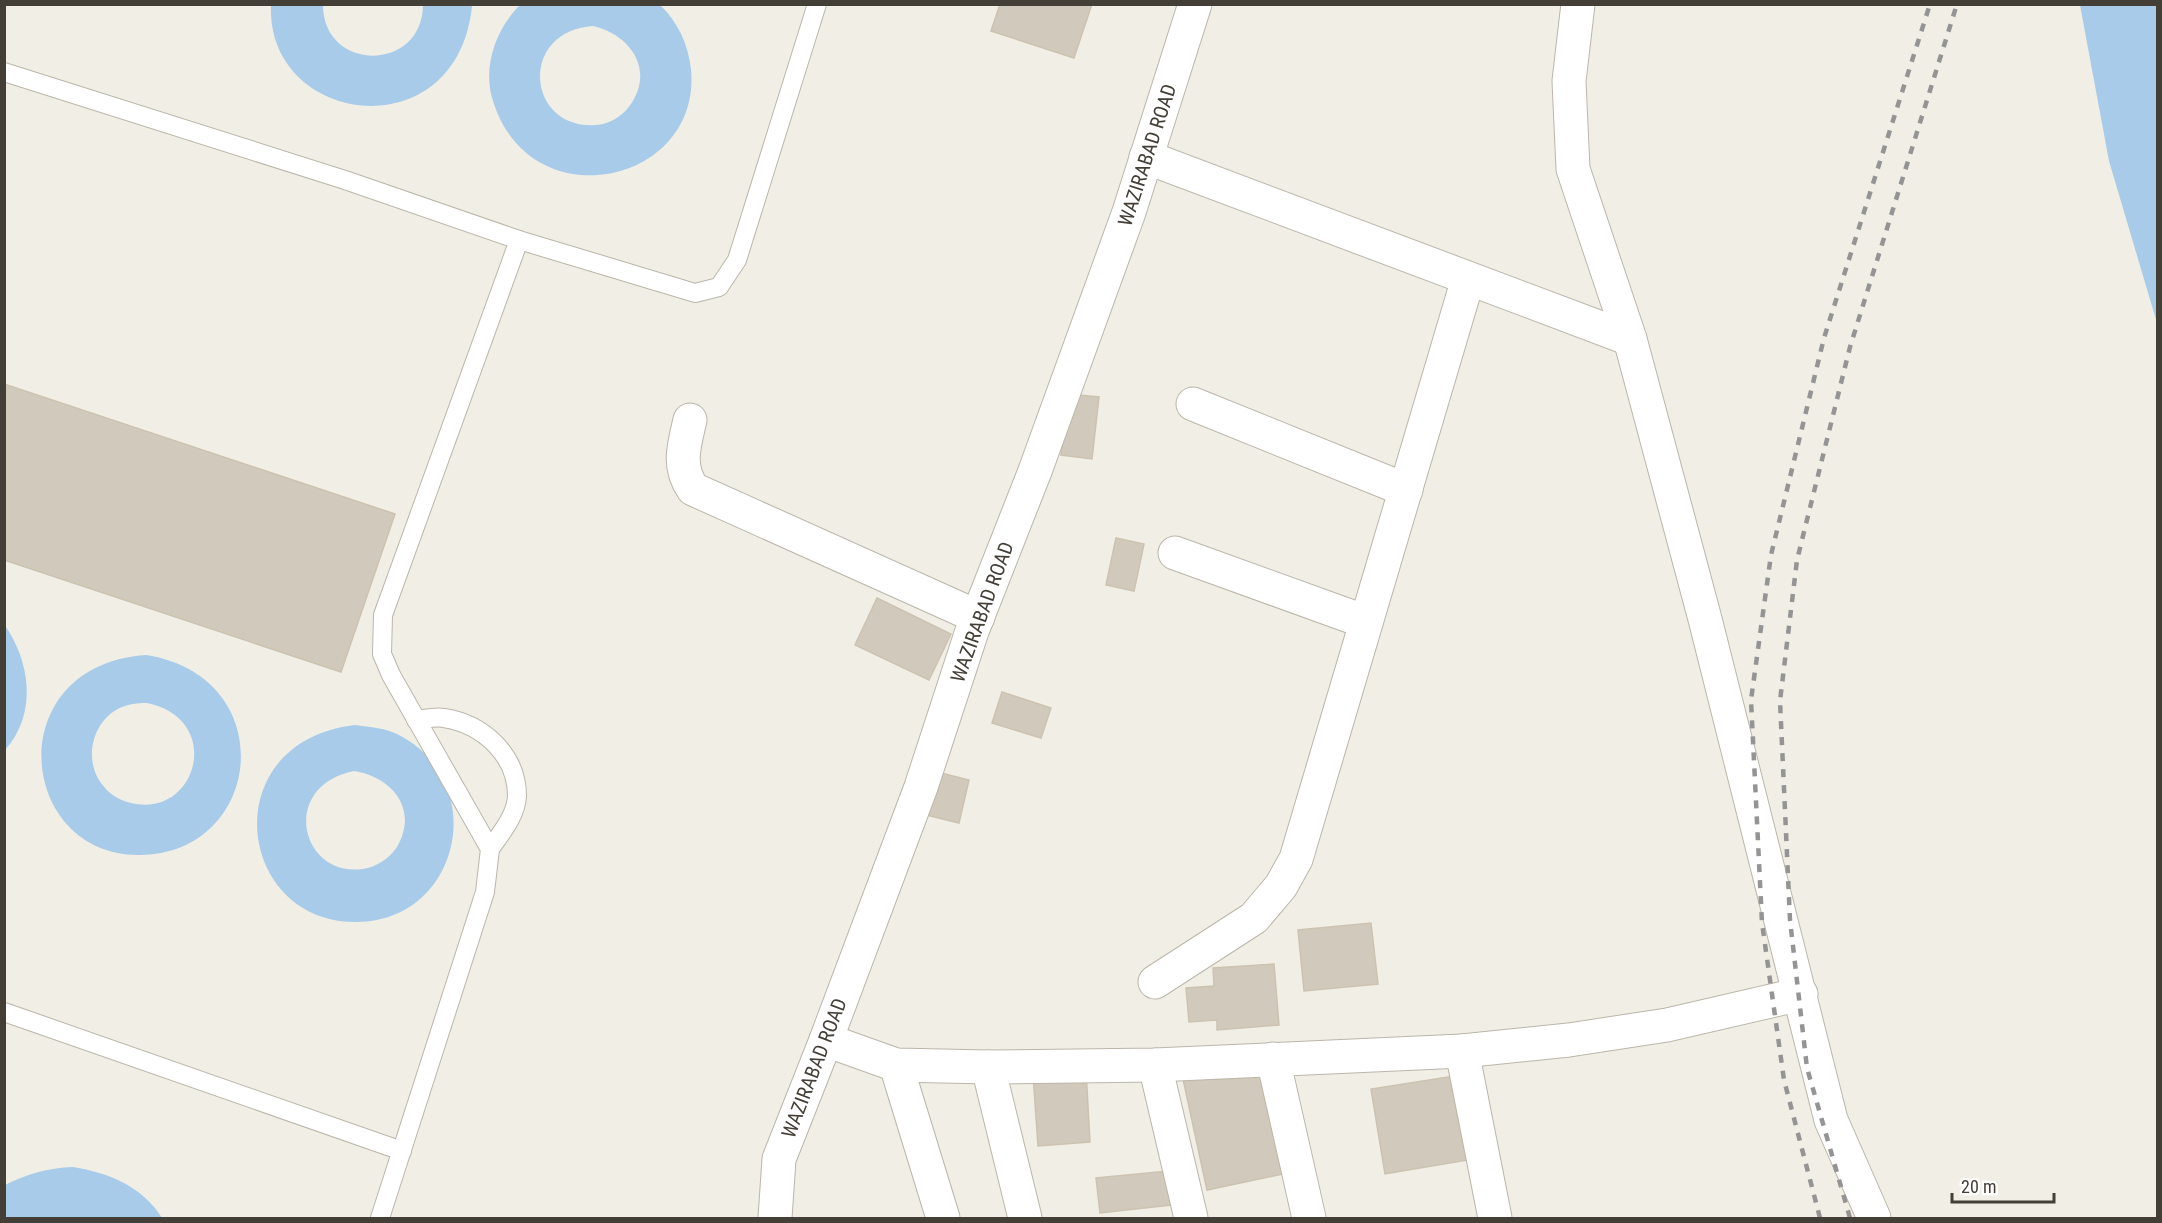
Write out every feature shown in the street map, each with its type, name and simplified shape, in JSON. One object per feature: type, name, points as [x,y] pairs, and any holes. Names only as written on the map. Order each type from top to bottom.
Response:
[{"type":"street","name":"WAZIRABAD ROAD","points":[[775,1218],[779,1159],[921,787],[978,617],[1043,448],[1146,157],[1195,4]]},
{"type":"street","points":[[1578,4],[1569,81],[1573,169],[1630,339],[1705,619],[1787,998],[1831,1120],[1874,1218]]},
{"type":"street","points":[[1146,157],[1630,339]]},
{"type":"street","points":[[1155,982],[1254,918],[1281,886],[1296,859],[1468,279]]},
{"type":"street","points":[[1193,404],[1406,490]]},
{"type":"street","points":[[690,420],[681,458],[684,476],[693,489],[978,617]]},
{"type":"street","points":[[1175,553],[1366,622]]},
{"type":"street","points":[[826,1040],[896,1065],[988,1067],[1155,1065],[1471,1050],[1666,1025],[1787,998]]},
{"type":"street","points":[[1471,1050],[1495,1218]]},
{"type":"street","points":[[1273,1059],[1309,1218]]},
{"type":"street","points":[[896,1065],[943,1218]]},
{"type":"street","points":[[1155,1065],[1191,1218]]},
{"type":"street","points":[[988,1067],[1025,1218]]},
{"type":"lane","points":[[4,72],[345,180],[519,240],[695,293],[719,287],[737,260],[817,4]]},
{"type":"lane","points":[[490,849],[416,720],[382,654],[383,615],[519,240]]},
{"type":"lane","points":[[380,1218],[485,892],[490,849],[509,824],[517,797],[511,765],[487,734],[470,725],[442,717],[416,720]]},
{"type":"lane","points":[[4,1012],[402,1151]]},
{"type":"water","points":[[271,5],[323,5],[327,27],[338,43],[354,52],[373,56],[391,53],[407,43],[418,27],[423,5],[472,6],[459,53],[434,84],[400,102],[364,106],[328,97],[298,77],[278,46]]},
{"type":"water","points":[[520,5],[660,5],[681,34],[691,69],[687,109],[670,140],[643,162],[610,174],[575,174],[541,163],[513,139],[493,101],[490,88],[490,62],[493,49],[511,15]],"holes":[[[593,26],[605,30],[625,43],[638,61],[640,73],[635,97],[628,108],[614,120],[596,125],[573,122],[555,112],[545,97],[540,79],[543,61],[552,44],[569,32]]]},
{"type":"water","points":[[2080,5],[2157,5],[2157,323],[2109,161]]},
{"type":"water","points":[[4,624],[20,654],[27,687],[22,720],[5,750]]},
{"type":"water","points":[[146,655],[190,670],[221,696],[237,728],[241,764],[232,798],[211,827],[180,848],[138,855],[97,847],[67,825],[48,794],[42,758],[47,722],[66,690],[99,666]],"holes":[[[147,703],[171,713],[187,728],[194,746],[193,765],[186,783],[172,796],[154,804],[131,803],[114,796],[101,783],[93,764],[93,743],[101,724],[116,710],[131,704]]]},
{"type":"water","points":[[355,725],[378,728],[399,735],[428,757],[446,784],[453,815],[451,846],[440,875],[420,900],[391,916],[356,922],[316,915],[285,894],[266,865],[257,830],[261,795],[278,763],[309,738]],"holes":[[[354,771],[380,780],[398,797],[405,820],[403,833],[397,847],[386,859],[368,868],[341,868],[324,860],[313,846],[307,829],[307,811],[315,794],[330,780]]]},
{"type":"water","points":[[73,1167],[112,1177],[135,1189],[145,1197],[162,1218],[5,1218],[5,1185],[38,1172]]},
{"type":"building","points":[[1000,4],[1092,4],[1074,58],[991,31]]},
{"type":"building","points":[[4,384],[395,514],[341,672],[4,560]]},
{"type":"building","points":[[1068,394],[1099,397],[1092,459],[1061,455]]},
{"type":"building","points":[[1116,538],[1144,544],[1134,591],[1106,585]]},
{"type":"building","points":[[877,598],[951,634],[929,680],[855,645]]},
{"type":"building","points":[[1002,692],[1051,708],[1041,738],[992,723]]},
{"type":"building","points":[[929,770],[969,780],[959,823],[918,813]]},
{"type":"building","points":[[1371,923],[1378,984],[1304,991],[1298,930]]},
{"type":"building","points":[[1274,964],[1279,1025],[1217,1030],[1217,1020],[1189,1022],[1186,988],[1214,986],[1213,968]]},
{"type":"building","points":[[1259,1063],[1283,1174],[1207,1190],[1183,1079]]},
{"type":"building","points":[[1086,1070],[1090,1142],[1038,1146],[1033,1074]]},
{"type":"building","points":[[1454,1076],[1468,1160],[1385,1174],[1371,1089]]},
{"type":"building","points":[[1168,1171],[1171,1205],[1100,1213],[1096,1178]]},
{"type":"railway","points":[[1820,1218],[1784,1080],[1762,923],[1751,700],[1771,555],[1824,338],[1930,4]]},
{"type":"railway","points":[[1850,1218],[1807,1068],[1790,920],[1780,701],[1797,560],[1850,347],[1957,4]]}]
